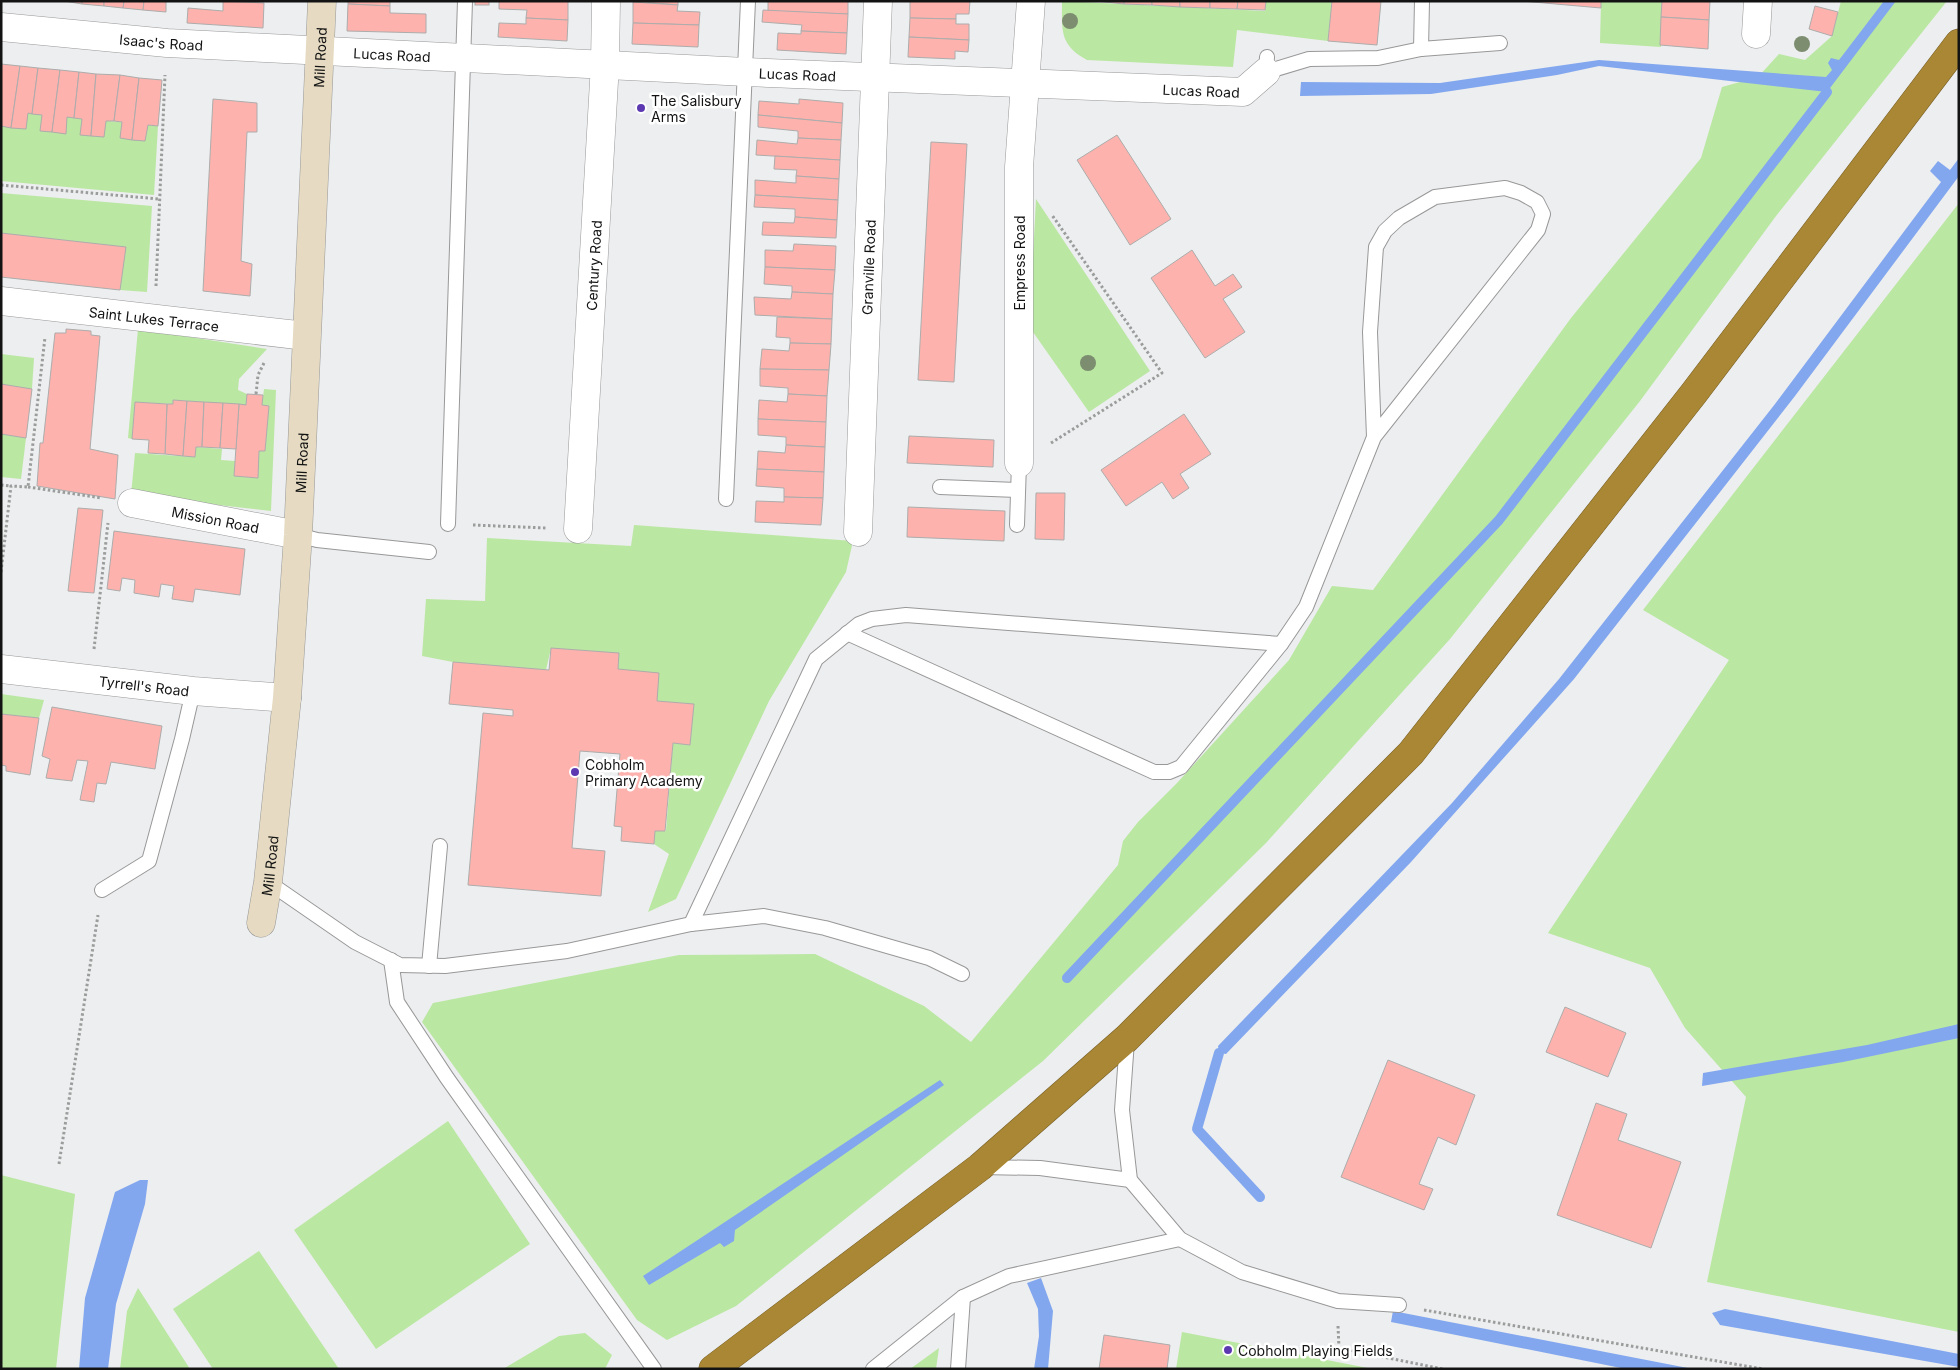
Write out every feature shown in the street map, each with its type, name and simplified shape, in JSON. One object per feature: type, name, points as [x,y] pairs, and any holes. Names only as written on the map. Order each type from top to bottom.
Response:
[{"type":"highway","points":[[713,1369],[980,1167],[1127,1038],[1410,753],[1694,393],[1959,43]]},
{"type":"street","name":"Mill Road","points":[[260,923],[268,882],[287,698],[298,535],[322,1]]},
{"type":"street","name":"Century Road","points":[[578,529],[605,64],[606,1]]},
{"type":"street","name":"Granville Road","points":[[858,532],[878,1]]},
{"type":"street","name":"Empress Road","points":[[1019,464],[1019,167],[1031,1]]},
{"type":"street","points":[[1756,34],[1758,1]]},
{"type":"street","name":"Isaac's Road","points":[[1,27],[167,43],[321,51]]},
{"type":"street","name":"Lucas Road","points":[[321,51],[746,72],[1243,92],[1266,64]]},
{"type":"street","name":"Saint Lukes Terrace","points":[[1,301],[306,336]]},
{"type":"street","name":"Mission Road","points":[[121,501],[298,535]]},
{"type":"street","name":"Tyrrell's Road","points":[[1,669],[193,691],[287,698]]},
{"type":"lane","points":[[448,524],[465,1]]},
{"type":"lane","points":[[726,499],[748,1]]},
{"type":"lane","points":[[1420,49],[1422,1]]},
{"type":"lane","points":[[1266,64],[1308,59],[1378,58],[1420,49],[1500,43]]},
{"type":"lane","points":[[848,633],[1154,772],[1169,772],[1181,767],[1281,644],[1306,607],[1374,436],[1538,230],[1543,214],[1537,202],[1521,193],[1506,188],[1435,197],[1399,218],[1385,231],[1376,247],[1370,332],[1374,436]]},
{"type":"lane","name":"Empress Road","points":[[1017,524],[1019,464]]},
{"type":"lane","points":[[940,487],[1017,490]]},
{"type":"lane","points":[[298,535],[317,540],[429,552]]},
{"type":"lane","points":[[691,924],[816,659],[859,624],[872,619],[906,615],[1281,644]]},
{"type":"lane","points":[[102,890],[149,861],[193,691]]},
{"type":"lane","points":[[430,966],[440,846]]},
{"type":"lane","points":[[268,882],[356,942],[400,965],[445,966],[567,951],[691,924],[764,916],[825,928],[929,958],[962,974]]},
{"type":"lane","points":[[391,960],[397,1002],[447,1078],[654,1369]]},
{"type":"lane","points":[[1127,1038],[1122,1110],[1130,1180],[1180,1238],[1242,1272],[1338,1301],[1399,1305]]},
{"type":"lane","points":[[980,1167],[1040,1168],[1130,1180]]},
{"type":"lane","points":[[873,1369],[964,1297],[1009,1276],[1180,1238]]},
{"type":"lane","points":[[958,1369],[964,1297]]},
{"type":"path","points":[[154,320],[167,43]]},
{"type":"path","points":[[1,185],[159,199]]},
{"type":"path","points":[[1019,464],[1162,373],[1046,207]]},
{"type":"path","points":[[28,487],[48,307]]},
{"type":"path","points":[[1,485],[28,487],[121,501],[91,679]]},
{"type":"path","points":[[1,572],[11,486]]},
{"type":"path","points":[[448,524],[578,529]]},
{"type":"path","points":[[59,1164],[102,890]]},
{"type":"path","points":[[1338,1301],[1339,1348],[1444,1369]]},
{"type":"path","points":[[1399,1305],[1763,1369]]},
{"type":"green space","points":[[1062,1],[1265,11],[1266,1],[1332,1],[1328,41],[1237,30],[1233,67],[1087,60],[1071,49],[1064,36]]},
{"type":"green space","points":[[1601,1],[1663,1],[1661,47],[1600,43]]},
{"type":"green space","points":[[1841,1],[1947,1],[1776,216],[1640,401],[1450,639],[1266,843],[1043,1061],[736,1306],[667,1340],[637,1320],[422,1022],[433,1003],[679,955],[815,954],[924,1006],[971,1042],[1118,865],[1123,841],[1138,822],[1177,783],[1289,660],[1332,586],[1373,590],[1571,318],[1701,158],[1722,87],[1758,77],[1779,54],[1805,60],[1832,36]]},
{"type":"green space","points":[[1,110],[158,126],[154,195],[1,181]]},
{"type":"green space","points":[[1,193],[152,206],[147,292],[120,290],[125,247],[1,233]]},
{"type":"green space","points":[[1036,199],[1150,371],[1089,412],[1033,332],[1030,315]]},
{"type":"green space","points":[[1959,203],[1959,1332],[1707,1282],[1746,1097],[1685,1028],[1650,968],[1548,933],[1729,660],[1643,610]]},
{"type":"green space","points":[[138,329],[267,349],[239,379],[238,390],[247,394],[246,405],[173,400],[173,404],[135,402],[132,439],[128,438]]},
{"type":"green space","points":[[1,354],[34,358],[32,389],[1,384]]},
{"type":"green space","points":[[264,389],[276,390],[271,511],[131,495],[135,453],[194,457],[196,447],[222,449],[221,460],[235,461],[234,476],[257,478],[259,451],[265,451],[269,406],[262,405]]},
{"type":"green space","points":[[1,434],[26,438],[21,479],[1,477]]},
{"type":"green space","points":[[634,525],[853,541],[846,572],[769,701],[676,899],[648,912],[669,854],[654,844],[655,831],[666,831],[673,743],[690,745],[694,704],[657,701],[618,669],[619,653],[551,648],[546,670],[453,662],[422,656],[426,599],[485,601],[487,538],[631,546]]},
{"type":"green space","points":[[1,694],[44,700],[39,718],[1,714]]},
{"type":"green space","points":[[448,1121],[530,1244],[376,1349],[294,1230]]},
{"type":"green space","points":[[1,1175],[75,1194],[56,1369],[1,1369]]},
{"type":"green space","points":[[259,1251],[339,1369],[213,1369],[173,1309]]},
{"type":"green space","points":[[138,1288],[190,1369],[120,1369],[127,1311]]},
{"type":"green space","name":"Cobholm Playing Fields","points":[[1182,1332],[1373,1369],[1176,1369]]},
{"type":"green space","points":[[585,1333],[612,1355],[605,1369],[503,1369],[559,1336]]},
{"type":"green space","points":[[939,1348],[936,1369],[910,1369]]},
{"type":"water","points":[[1884,1],[1896,1],[1827,92],[1599,66],[1557,75],[1431,94],[1300,96],[1301,82],[1440,83],[1599,60],[1826,77],[1832,70],[1828,63],[1831,58],[1839,60]]},
{"type":"water","points":[[1959,158],[1959,176],[1795,396],[1574,679],[1411,862],[1226,1054],[1219,1053],[1218,1046],[1452,803],[1559,679],[1775,404],[1941,182],[1930,171],[1938,161],[1950,170]]},
{"type":"water","points":[[1959,1024],[1959,1038],[1843,1062],[1702,1086],[1703,1073],[1867,1045]]},
{"type":"water","points":[[940,1080],[944,1085],[735,1230],[734,1241],[724,1247],[720,1243],[649,1285],[643,1276]]},
{"type":"water","points":[[140,1180],[148,1180],[145,1204],[116,1304],[108,1369],[79,1369],[85,1298],[115,1192]]},
{"type":"water","points":[[1041,1278],[1053,1311],[1048,1369],[1034,1369],[1039,1336],[1038,1309],[1027,1283]]},
{"type":"water","points":[[1725,1309],[1959,1354],[1959,1367],[1720,1325],[1712,1313]]},
{"type":"water","points":[[1393,1311],[1693,1369],[1626,1369],[1391,1322]]},
{"type":"building","points":[[64,1],[82,1],[82,4]]},
{"type":"building","points":[[82,1],[104,1],[104,6],[82,4]]},
{"type":"building","points":[[104,1],[124,1],[123,8],[104,6]]},
{"type":"building","points":[[124,1],[144,1],[143,10],[123,8]]},
{"type":"building","points":[[144,1],[166,1],[166,12],[143,10]]},
{"type":"building","points":[[223,1],[264,3],[263,28],[187,23],[188,8],[223,11]]},
{"type":"building","points":[[348,1],[390,1],[390,6],[348,4]]},
{"type":"building","points":[[475,1],[489,1],[489,5],[475,5]]},
{"type":"building","points":[[499,1],[568,1],[568,20],[526,18],[527,10],[499,9]]},
{"type":"building","points":[[633,1],[678,1],[678,5]]},
{"type":"building","points":[[768,1],[848,1],[848,14],[768,11]]},
{"type":"building","points":[[910,1],[970,1],[969,14],[956,14],[956,19],[910,18]]},
{"type":"building","points":[[1096,1],[1124,1],[1124,4]]},
{"type":"building","points":[[1124,1],[1152,1],[1152,5],[1124,4]]},
{"type":"building","points":[[1152,1],[1180,1],[1180,7],[1152,5]]},
{"type":"building","points":[[1180,1],[1210,1],[1210,8],[1180,7]]},
{"type":"building","points":[[1210,1],[1238,1],[1237,9],[1210,8]]},
{"type":"building","points":[[1238,1],[1266,1],[1265,10],[1237,9]]},
{"type":"building","points":[[1332,1],[1381,1],[1377,45],[1328,41]]},
{"type":"building","points":[[1522,1],[1601,1],[1601,8]]},
{"type":"building","points":[[1662,1],[1710,1],[1709,20],[1661,17]]},
{"type":"building","points":[[633,2],[678,5],[677,11],[700,12],[699,25],[633,23]]},
{"type":"building","points":[[348,4],[390,6],[390,13],[426,14],[426,33],[347,31]]},
{"type":"building","points":[[1815,6],[1838,12],[1832,36],[1809,29]]},
{"type":"building","points":[[763,10],[848,14],[847,33],[801,31],[802,25],[762,22]]},
{"type":"building","points":[[1661,17],[1709,20],[1708,49],[1660,45]]},
{"type":"building","points":[[526,18],[568,20],[567,41],[498,37],[499,23],[526,24]]},
{"type":"building","points":[[910,18],[956,19],[956,24],[969,24],[969,40],[909,37]]},
{"type":"building","points":[[633,23],[699,25],[698,47],[632,44]]},
{"type":"building","points":[[801,31],[847,33],[846,54],[777,50],[778,33],[801,34]]},
{"type":"building","points":[[909,37],[969,40],[968,52],[955,51],[955,59],[908,57]]},
{"type":"building","points":[[1,64],[20,66],[11,128],[1,126]]},
{"type":"building","points":[[20,66],[38,68],[32,114],[28,113],[26,129],[11,128]]},
{"type":"building","points":[[38,68],[60,70],[52,132],[40,131],[42,115],[32,114]]},
{"type":"building","points":[[60,70],[79,72],[74,118],[67,117],[66,134],[52,132]]},
{"type":"building","points":[[79,72],[96,74],[91,136],[80,135],[82,119],[74,118]]},
{"type":"building","points":[[96,74],[120,75],[114,121],[106,121],[104,137],[91,136]]},
{"type":"building","points":[[120,75],[139,78],[132,140],[120,138],[122,122],[114,121]]},
{"type":"building","points":[[139,78],[162,80],[158,126],[148,125],[145,141],[132,140]]},
{"type":"building","points":[[213,99],[257,103],[257,132],[247,132],[241,261],[252,264],[250,296],[203,291]]},
{"type":"building","points":[[799,99],[843,103],[842,123],[758,115],[759,101],[799,104]]},
{"type":"building","points":[[758,115],[842,123],[841,140],[798,138],[798,131],[758,127]]},
{"type":"building","points":[[1117,135],[1171,219],[1130,245],[1077,160]]},
{"type":"building","points":[[798,138],[841,140],[840,160],[756,155],[757,140],[797,144]]},
{"type":"building","points":[[931,142],[967,144],[954,382],[918,380]]},
{"type":"building","points":[[775,156],[840,160],[839,179],[796,176],[797,170],[774,169]]},
{"type":"building","points":[[796,176],[839,179],[838,200],[755,195],[755,180],[796,183]]},
{"type":"building","points":[[755,195],[838,200],[837,220],[795,217],[795,209],[754,207]]},
{"type":"building","points":[[795,217],[837,220],[836,238],[762,235],[763,222],[794,223]]},
{"type":"building","points":[[1,233],[126,247],[120,290],[1,277]]},
{"type":"building","points":[[794,244],[836,246],[835,270],[765,267],[765,250],[793,251]]},
{"type":"building","points":[[1192,250],[1215,286],[1233,274],[1242,287],[1223,299],[1245,332],[1205,358],[1151,278]]},
{"type":"building","points":[[765,267],[835,270],[833,294],[792,292],[792,286],[764,284]]},
{"type":"building","points":[[792,292],[833,294],[832,319],[755,315],[754,297],[791,299]]},
{"type":"building","points":[[777,317],[832,319],[831,344],[790,343],[790,338],[776,337]]},
{"type":"building","points":[[66,329],[91,331],[91,335],[100,336],[90,449],[118,455],[115,499],[37,486],[40,443],[43,443],[55,333],[66,333]]},
{"type":"building","points":[[790,343],[831,344],[829,370],[760,369],[762,349],[789,351]]},
{"type":"building","points":[[760,369],[829,370],[827,396],[788,394],[788,388],[760,386]]},
{"type":"building","points":[[1,384],[32,389],[26,438],[1,434]]},
{"type":"building","points":[[247,394],[263,395],[262,405],[269,406],[265,451],[259,451],[258,478],[234,476],[239,404],[246,405]]},
{"type":"building","points":[[788,394],[827,396],[826,422],[758,419],[759,400],[787,402]]},
{"type":"building","points":[[173,400],[187,401],[183,456],[165,454],[167,404],[173,404]]},
{"type":"building","points":[[187,401],[204,402],[202,447],[196,447],[195,457],[183,456]]},
{"type":"building","points":[[135,402],[167,404],[165,454],[148,453],[149,440],[132,439]]},
{"type":"building","points":[[204,402],[223,403],[220,448],[202,447]]},
{"type":"building","points":[[223,403],[239,404],[236,449],[220,448]]},
{"type":"building","points":[[1184,414],[1211,454],[1180,474],[1189,488],[1173,499],[1162,482],[1126,506],[1101,470]]},
{"type":"building","points":[[758,419],[826,422],[825,447],[786,445],[786,437],[758,435]]},
{"type":"building","points":[[909,436],[994,440],[993,467],[907,463]]},
{"type":"building","points":[[786,445],[825,447],[824,472],[757,469],[758,451],[785,453]]},
{"type":"building","points":[[757,469],[824,472],[823,498],[784,497],[784,488],[756,486]]},
{"type":"building","points":[[1036,493],[1065,493],[1064,540],[1035,539]]},
{"type":"building","points":[[784,497],[823,498],[821,525],[755,522],[756,501],[784,502]]},
{"type":"building","points":[[908,507],[1005,511],[1004,541],[907,537]]},
{"type":"building","points":[[78,508],[103,510],[94,593],[68,591]]},
{"type":"building","points":[[114,531],[245,549],[240,595],[195,589],[193,602],[172,599],[174,586],[161,584],[159,597],[134,593],[135,580],[122,578],[120,591],[107,589]]},
{"type":"building","points":[[551,648],[619,653],[618,669],[659,673],[657,701],[694,704],[690,745],[673,743],[665,831],[655,831],[654,844],[621,841],[622,827],[614,826],[620,754],[580,751],[572,848],[605,851],[601,896],[468,885],[483,713],[513,716],[513,710],[449,704],[453,662],[549,670]]},
{"type":"building","points":[[52,707],[162,726],[155,769],[111,762],[106,784],[97,783],[94,802],[80,800],[88,761],[77,760],[72,781],[46,778],[50,759],[42,756]]},
{"type":"building","points":[[1,714],[39,718],[30,775],[6,771],[6,766],[1,765]]},
{"type":"building","points":[[1565,1007],[1626,1033],[1608,1077],[1546,1052]]},
{"type":"building","points":[[1388,1060],[1475,1095],[1456,1145],[1438,1137],[1419,1184],[1433,1189],[1424,1210],[1341,1177]]},
{"type":"building","points":[[1596,1103],[1627,1114],[1618,1140],[1681,1162],[1651,1248],[1557,1215]]},
{"type":"building","points":[[1104,1335],[1170,1345],[1167,1369],[1099,1369]]},
{"type":"waterway","points":[[1067,978],[1499,520],[1827,92]]},
{"type":"waterway","points":[[1219,1053],[1197,1129],[1260,1197]]},
{"type":"place","name":"The Salisbury Arms","points":[[641,108]]},
{"type":"place","name":"Cobholm Primary Academy","points":[[575,772]]},
{"type":"place","name":"Cobholm Playing Fields","points":[[1228,1350]]}]
